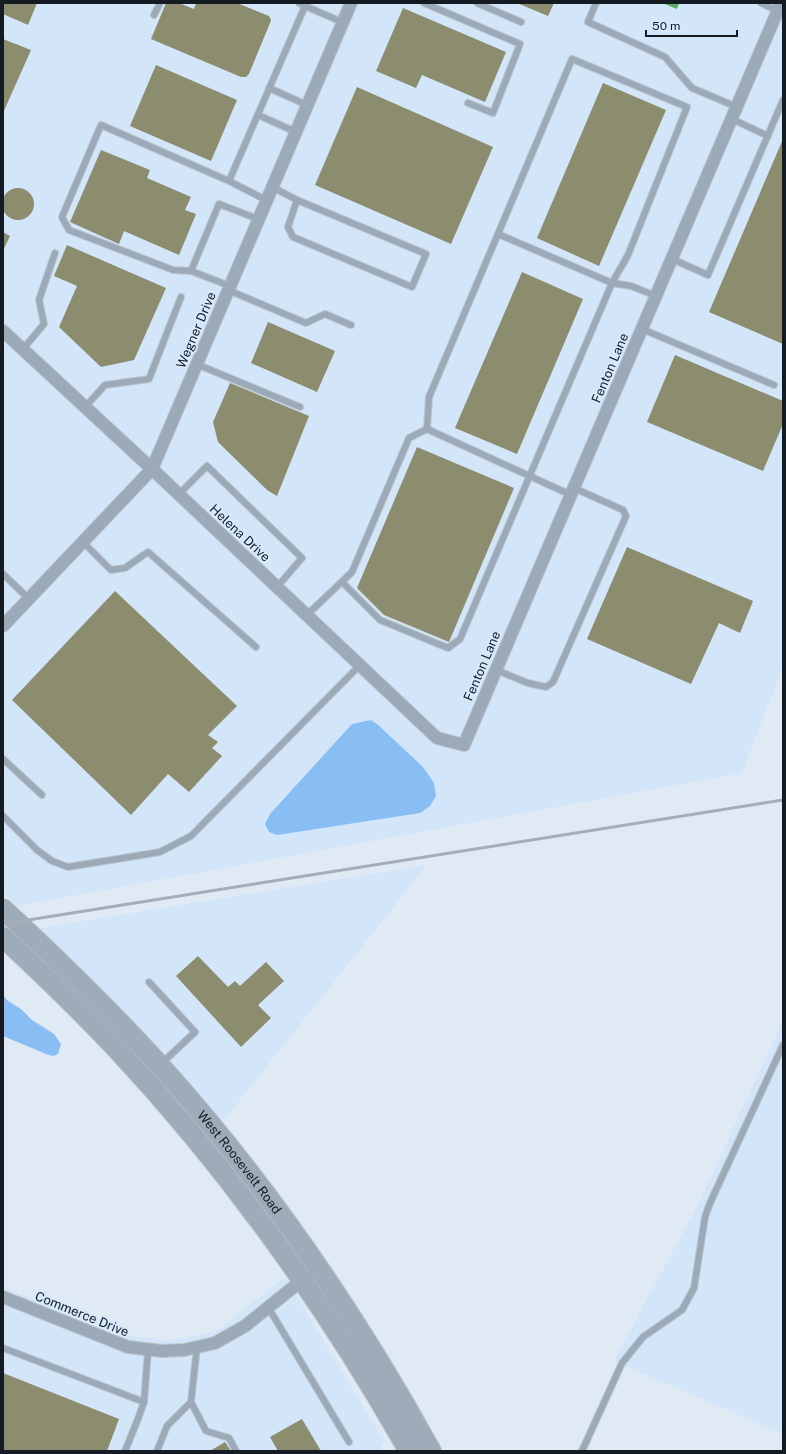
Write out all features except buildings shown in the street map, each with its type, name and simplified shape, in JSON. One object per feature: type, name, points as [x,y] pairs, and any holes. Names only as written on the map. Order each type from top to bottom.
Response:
[{"type":"main road","name":"West Roosevelt Road","points":[[3,909],[77,979],[159,1065],[233,1153],[318,1268],[352,1318],[432,1451]]},
{"type":"main road","name":"West Roosevelt Road","points":[[3,937],[87,1018],[155,1091],[220,1169],[259,1219],[302,1280],[360,1367],[408,1451]]},
{"type":"street","name":"Wegner Drive","points":[[3,626],[152,469],[350,3]]},
{"type":"street","name":"Fenton Lane","points":[[464,745],[780,7]]},
{"type":"street","name":"Helena Drive","points":[[3,331],[179,494],[437,738],[464,745]]},
{"type":"street","name":"Commerce Drive","points":[[3,1297],[128,1347],[148,1350],[184,1350],[215,1343],[245,1326],[318,1268]]},
{"type":"lane","points":[[154,15],[160,3]]},
{"type":"lane","points":[[424,3],[520,44],[494,113],[468,103]]},
{"type":"lane","points":[[477,3],[521,22]]},
{"type":"lane","points":[[596,3],[588,22],[665,57],[692,88],[737,107]]},
{"type":"lane","points":[[761,3],[780,7]]},
{"type":"lane","points":[[229,181],[258,115],[303,4],[342,22]]},
{"type":"lane","points":[[342,582],[380,620],[448,648],[460,639],[612,283],[628,255],[687,107],[572,59],[428,397],[426,429]]},
{"type":"lane","points":[[269,88],[307,105]]},
{"type":"lane","points":[[672,259],[708,275],[783,100]]},
{"type":"lane","points":[[258,115],[296,132]]},
{"type":"lane","points":[[732,119],[768,136]]},
{"type":"lane","points":[[266,200],[229,181],[101,125],[62,217],[69,230],[173,270],[191,271],[306,323],[325,314],[351,325]]},
{"type":"lane","points":[[272,188],[426,254],[412,287],[293,237],[288,227],[297,200]]},
{"type":"lane","points":[[191,271],[219,204],[258,219]]},
{"type":"lane","points":[[498,234],[612,283],[630,286],[656,296]]},
{"type":"lane","points":[[23,350],[44,324],[40,300],[55,253]]},
{"type":"lane","points":[[85,407],[105,385],[148,380],[181,296]]},
{"type":"lane","points":[[642,330],[774,385]]},
{"type":"lane","points":[[196,364],[300,407]]},
{"type":"lane","points":[[426,429],[530,476],[623,510],[626,516],[553,682],[546,687],[528,683],[496,670]]},
{"type":"lane","points":[[307,615],[352,572],[409,438],[426,429]]},
{"type":"lane","points":[[179,494],[207,466],[302,558],[277,587]]},
{"type":"lane","points":[[83,542],[111,570],[125,568],[148,552],[256,647]]},
{"type":"lane","points":[[3,574],[29,599]]},
{"type":"lane","points":[[3,816],[37,850],[52,861],[68,868],[160,852],[191,836],[360,665]]},
{"type":"lane","points":[[3,759],[42,795]]},
{"type":"lane","points":[[149,982],[195,1032],[159,1065]]},
{"type":"lane","points":[[582,1451],[622,1363],[643,1336],[682,1310],[694,1288],[705,1218],[710,1203],[783,1045]]},
{"type":"lane","points":[[268,1307],[349,1442]]},
{"type":"lane","points":[[197,1347],[191,1402],[206,1431],[229,1438],[236,1451]]},
{"type":"lane","points":[[3,1348],[144,1402]]},
{"type":"lane","points":[[125,1451],[144,1402],[148,1350]]},
{"type":"lane","points":[[157,1451],[167,1426],[191,1402]]},
{"type":"shaded area","points":[[3,3],[783,3],[783,666],[742,773],[17,906],[3,893]]},
{"type":"shaded area","points":[[427,865],[220,1125],[40,928]]},
{"type":"shaded area","points":[[783,1020],[783,1434],[614,1361],[698,1204]]},
{"type":"shaded area","points":[[285,1277],[384,1441],[379,1451],[3,1451],[3,1287],[118,1334],[169,1341],[216,1331]]},
{"type":"water","points":[[371,720],[423,767],[434,783],[436,796],[430,806],[420,813],[277,835],[269,832],[265,824],[270,814],[352,724]]},
{"type":"water","points":[[3,995],[8,1001],[21,1009],[32,1020],[54,1034],[61,1044],[58,1054],[53,1056],[46,1054],[3,1036]]},
{"type":"railway","points":[[3,924],[783,800]]}]
